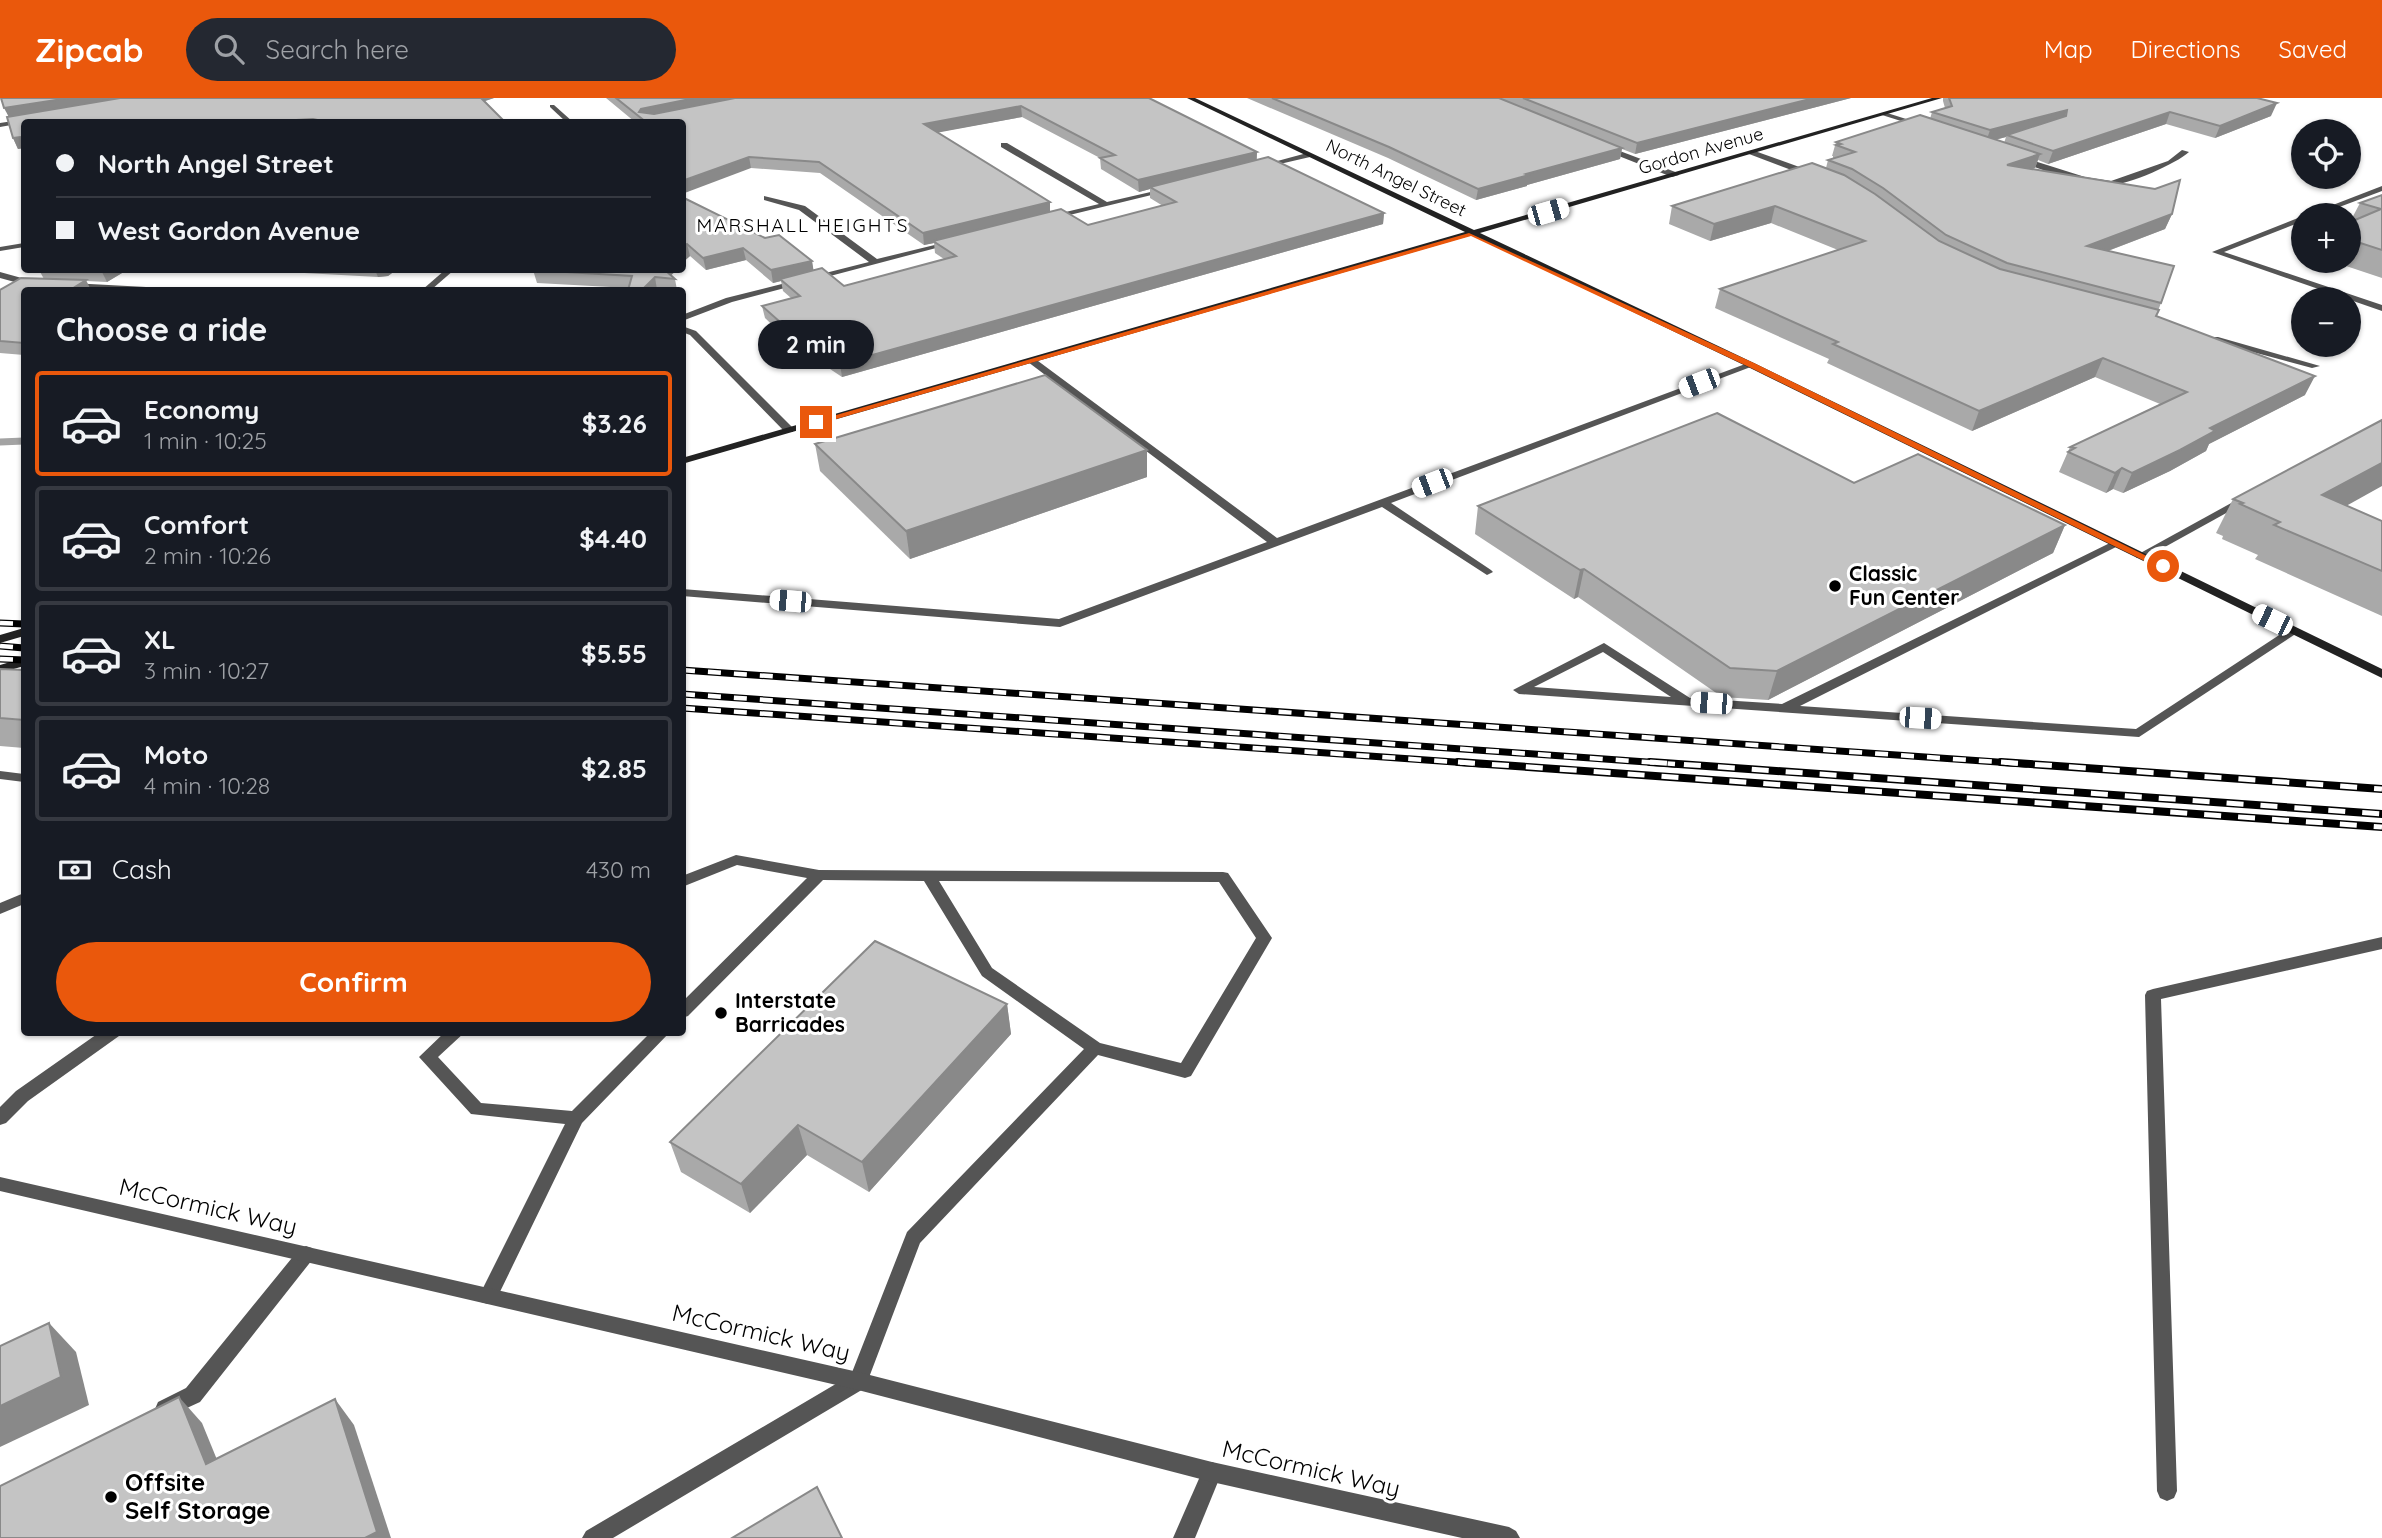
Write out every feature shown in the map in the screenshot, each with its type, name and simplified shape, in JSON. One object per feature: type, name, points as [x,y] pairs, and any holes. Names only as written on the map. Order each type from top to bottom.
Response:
[{"type":"main road","name":"North Angel Street","points":[[1190,98],[1751,365],[2382,674]]},
{"type":"main road","name":"Gordon Avenue","points":[[686,460],[1939,98]]},
{"type":"main road","points":[[0,639],[21,633]]},
{"type":"main road","points":[[0,669],[21,663]]},
{"type":"street","points":[[552,106],[567,119]]},
{"type":"street","points":[[1884,114],[1935,130]]},
{"type":"street","points":[[0,125],[21,122]]},
{"type":"street","points":[[1590,141],[1675,175]]},
{"type":"street","points":[[1004,145],[1106,205]]},
{"type":"street","points":[[1752,152],[1824,179]]},
{"type":"street","points":[[2011,155],[2084,180],[2112,183],[2171,163],[2185,152]]},
{"type":"street","points":[[1250,170],[1307,155]]},
{"type":"street","points":[[2343,203],[2382,188]]},
{"type":"street","points":[[1042,221],[1172,189]]},
{"type":"street","points":[[767,198],[802,208],[875,262]]},
{"type":"street","points":[[2291,223],[2216,252],[2382,308]]},
{"type":"street","points":[[686,316],[730,300],[965,240]]},
{"type":"street","points":[[0,249],[21,246]]},
{"type":"street","points":[[430,287],[446,273]]},
{"type":"street","points":[[0,275],[26,284],[39,285]]},
{"type":"street","points":[[66,286],[86,287]]},
{"type":"street","points":[[686,330],[693,333],[789,430]]},
{"type":"street","points":[[2206,336],[2315,366]]},
{"type":"street","points":[[1031,360],[1275,542]]},
{"type":"street","points":[[686,592],[1060,623],[1751,365]]},
{"type":"street","points":[[2141,555],[2254,493]]},
{"type":"street","points":[[1382,502],[1487,572]]},
{"type":"street","points":[[1784,708],[2116,543]]},
{"type":"street","points":[[1686,701],[1604,647],[1519,690],[2139,733],[2294,631]]},
{"type":"street","points":[[0,775],[21,778]]},
{"type":"street","points":[[686,879],[736,860],[819,875],[928,875],[1223,877],[1264,938],[1185,1071],[1095,1048],[987,972],[928,875]]},
{"type":"street","points":[[686,1008],[819,875]]},
{"type":"street","points":[[0,909],[21,899]]},
{"type":"street","points":[[2167,1491],[2153,995],[2382,943]]},
{"type":"street","points":[[0,1118],[22,1096],[107,1036]]},
{"type":"street","points":[[452,1036],[427,1057],[477,1109],[576,1118]]},
{"type":"street","points":[[488,1296],[576,1118],[658,1036]]},
{"type":"street","points":[[593,1538],[858,1381],[913,1238],[1095,1048]]},
{"type":"street","name":"McCormick Way","points":[[0,1184],[858,1381],[1212,1472],[1509,1538]]},
{"type":"street","points":[[145,1419],[193,1395],[306,1254]]},
{"type":"street","points":[[1184,1538],[1212,1472]]},
{"type":"building","points":[[1,98],[69,98],[4,108]]},
{"type":"building","points":[[120,98],[481,98],[502,119],[21,119],[21,142],[20,137],[13,138],[7,117]]},
{"type":"building","points":[[616,98],[695,98],[641,109],[639,112],[654,114],[735,98],[1149,98],[1257,152],[1138,180],[1100,158],[1115,155],[1021,106],[924,124],[1050,202],[923,233],[819,162],[749,157],[686,180],[686,119],[642,119]]},
{"type":"building","points":[[1272,98],[1499,98],[1622,148],[1478,189],[1389,147]]},
{"type":"building","points":[[1523,98],[1814,98],[1637,143]]},
{"type":"building","points":[[1949,98],[2257,98],[2277,103],[2220,126],[2170,112],[2053,151],[2007,135],[2066,116],[2067,110],[1990,130],[1932,112],[1952,106]]},
{"type":"building","points":[[1920,115],[2040,154],[2007,165],[2155,189],[2180,180],[2172,214],[2087,246],[2174,266],[2161,303],[2007,263],[1946,235],[1883,188],[1852,169],[1828,160],[1855,152],[1836,145],[1841,144],[1836,142]]},
{"type":"building","points":[[1268,157],[1384,213],[840,364],[789,330],[762,306],[800,296],[780,279],[822,268],[844,286],[956,256],[933,241],[1061,209],[1088,225],[1176,202],[1150,187]]},
{"type":"building","points":[[1812,163],[1844,175],[1875,194],[1939,241],[2000,269],[2159,310],[2156,316],[2315,376],[2210,428],[2215,431],[2180,450],[2132,473],[2122,468],[2115,473],[2068,452],[2075,448],[2070,447],[2187,392],[2103,358],[1979,411],[1833,344],[1838,342],[1720,289],[1865,241],[1775,206],[1714,224],[1672,206]]},
{"type":"building","points":[[2382,195],[2382,250],[2361,243],[2361,217],[2381,209],[2360,203]]},
{"type":"building","points":[[686,199],[765,238],[779,235],[812,261],[771,270],[743,248],[703,258],[687,244]]},
{"type":"building","points":[[582,273],[668,273],[675,279],[655,277],[645,287],[629,287],[632,276]]},
{"type":"building","points":[[21,278],[86,280],[75,287],[21,287],[21,343],[0,341],[0,290]]},
{"type":"building","points":[[1045,375],[1147,450],[906,531],[815,444]]},
{"type":"building","points":[[1717,413],[1854,483],[1918,454],[2065,525],[1777,671],[1730,668],[1584,569],[1580,570],[1478,506]]},
{"type":"building","points":[[2382,420],[2382,463],[2322,495],[2382,521],[2382,571],[2274,525],[2280,522],[2233,499]]},
{"type":"building","points":[[0,669],[21,670],[21,720],[0,718]]},
{"type":"building","points":[[875,941],[1007,1004],[862,1162],[798,1125],[741,1184],[670,1142]]},
{"type":"building","points":[[49,1323],[61,1377],[0,1406],[0,1346]]},
{"type":"building","points":[[179,1397],[206,1464],[335,1399],[377,1532],[365,1538],[0,1538],[0,1486]]},
{"type":"building","points":[[817,1487],[842,1538],[732,1538]]},
{"type":"waterway","points":[[0,442],[21,441]]},
{"type":"railway","points":[[0,623],[21,624]]},
{"type":"railway","points":[[0,646],[21,648]]},
{"type":"railway","points":[[0,659],[21,660]]},
{"type":"railway","points":[[686,670],[2026,764]]},
{"type":"railway","points":[[686,694],[1675,764]]},
{"type":"railway","points":[[686,708],[1483,764]]},
{"type":"railway","points":[[1458,762],[2382,827]]},
{"type":"railway","points":[[1650,762],[2382,814]]},
{"type":"railway","points":[[2001,762],[2382,789]]},
{"type":"place","name":"Classic Fun Center","points":[[1835,586]]},
{"type":"place","name":"Interstate Barricades","points":[[721,1013]]},
{"type":"place","name":"Offsite Self Storage","points":[[111,1497]]},
{"type":"district","name":"MARSHALL HEIGHTS","points":[[803,225]]},
{"type":"route","points":[[816,422],[1472,234],[1751,365],[2163,566]]}]
